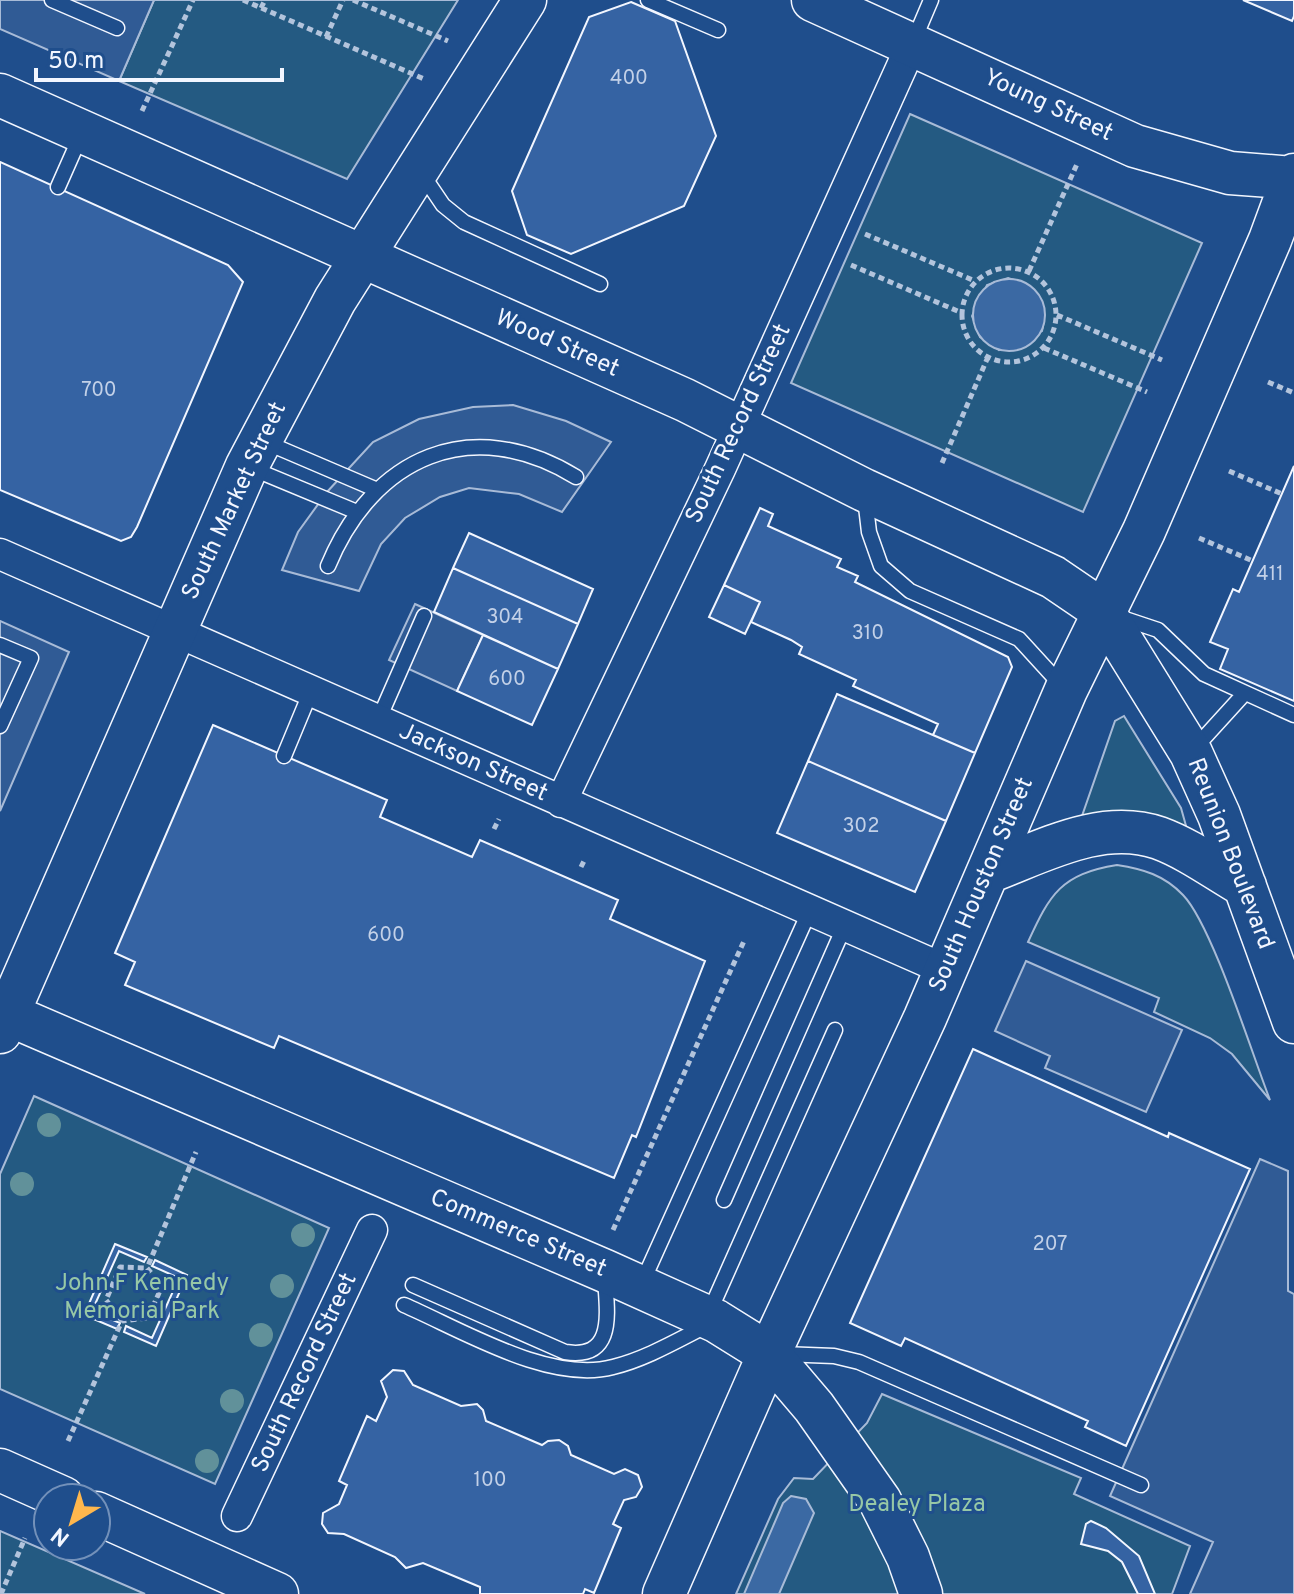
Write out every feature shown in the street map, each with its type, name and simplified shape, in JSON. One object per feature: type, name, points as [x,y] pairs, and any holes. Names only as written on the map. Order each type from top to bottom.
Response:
[{"type":"main road","name":"South Market Street","points":[[3,1019],[254,453],[362,257],[525,0]]},
{"type":"main road","name":"Young Street","points":[[813,0],[1135,146],[1230,173],[1294,177]]},
{"type":"main road","name":"Wood Street","points":[[0,95],[685,400],[864,490],[1053,577],[1103,611]]},
{"type":"main road","name":"South Houston Street","points":[[664,1594],[769,1354],[946,970],[1066,690],[1157,503],[1294,177]]},
{"type":"main road","name":"Reunion Boulevard","points":[[1103,611],[1191,753],[1219,815],[1294,1022]]},
{"type":"main road","points":[[988,872],[1085,836],[1119,830],[1161,839],[1245,886]]},
{"type":"main road","name":"Commerce Street","points":[[3,1019],[623,1279],[711,1319],[769,1354],[814,1407],[880,1501],[921,1594]]},
{"type":"main road","points":[[0,1470],[32,1484]]},
{"type":"main road","points":[[112,1520],[277,1594]]},
{"type":"street","name":"South Record Street","points":[[561,802],[912,44]]},
{"type":"street","name":"Jackson Street","points":[[0,554],[946,970]]},
{"type":"street","name":"South Record Street","points":[[237,1516],[372,1230]]},
{"type":"lane","points":[[52,0],[117,28]]},
{"type":"lane","points":[[648,0],[718,30]]},
{"type":"lane","points":[[912,44],[931,0]]},
{"type":"lane","points":[[58,187],[82,131]]},
{"type":"lane","points":[[418,168],[454,216],[600,284]]},
{"type":"lane","points":[[328,566],[357,512],[375,489],[400,471],[465,448],[524,452],[553,463],[576,477]]},
{"type":"lane","points":[[254,453],[375,489]]},
{"type":"lane","points":[[254,453],[357,512]]},
{"type":"lane","points":[[864,490],[869,532],[881,566],[910,591],[1019,639],[1066,690]]},
{"type":"lane","points":[[1103,611],[1158,630],[1204,674],[1294,715]]},
{"type":"lane","points":[[378,721],[424,616]]},
{"type":"lane","points":[[0,645],[31,658],[0,726]]},
{"type":"lane","points":[[284,756],[311,691]]},
{"type":"lane","points":[[1191,753],[1244,694]]},
{"type":"lane","points":[[413,1285],[565,1352],[579,1354],[592,1351],[605,1331],[623,1279],[810,910]]},
{"type":"lane","points":[[724,1200],[845,925]]},
{"type":"lane","points":[[404,1305],[526,1357],[583,1372],[613,1367],[652,1353],[711,1319],[835,1030]]},
{"type":"lane","points":[[769,1354],[834,1356],[859,1362],[1141,1485]]},
{"type":"path","points":[[142,111],[193,0]]},
{"type":"path","points":[[243,0],[424,79]]},
{"type":"path","points":[[261,8],[265,0]]},
{"type":"path","points":[[326,37],[343,0]]},
{"type":"path","points":[[353,0],[448,41]]},
{"type":"path","points":[[1029,271],[1077,164]]},
{"type":"path","points":[[865,234],[975,281]]},
{"type":"path","points":[[851,265],[962,313]]},
{"type":"path","points":[[1001,268],[1029,271],[1049,289],[1057,315],[1051,338],[1044,348],[1017,362],[988,357],[971,343],[962,313],[964,299],[975,281],[1001,268]]},
{"type":"path","points":[[1057,315],[1162,360]]},
{"type":"path","points":[[1044,348],[1147,392]]},
{"type":"path","points":[[942,463],[988,357]]},
{"type":"path","points":[[1268,382],[1294,393]]},
{"type":"path","points":[[1229,471],[1282,494]]},
{"type":"path","points":[[1199,538],[1253,561]]},
{"type":"path","points":[[494,829],[499,819]]},
{"type":"path","points":[[581,867],[585,859]]},
{"type":"path","points":[[613,1230],[744,941]]},
{"type":"path","points":[[147,1268],[196,1152]]},
{"type":"path","points":[[120,1267],[147,1268],[162,1286],[148,1318],[122,1321],[106,1300],[120,1267]]},
{"type":"path","points":[[68,1441],[122,1321]]},
{"type":"path","points":[[1,1594],[25,1538]]},
{"type":"green space","points":[[154,0],[458,0],[347,179],[119,81]]},
{"type":"green space","points":[[910,114],[1202,243],[1083,512],[791,383]],"holes":[[[1008,278],[1026,286],[1038,296],[1044,320],[1042,331],[999,350],[980,337],[972,316],[987,285]]]},
{"type":"green space","points":[[1124,716],[1181,808],[1188,833],[1082,816],[1115,721]]},
{"type":"green space","points":[[1117,865],[1161,878],[1183,895],[1194,911],[1219,961],[1270,1100],[1232,1054],[1210,1038],[1154,1012],[1159,998],[1028,942],[1043,911],[1060,889],[1083,874]]},
{"type":"green space","name":"John F Kennedy Memorial Park","points":[[34,1096],[329,1228],[215,1484],[0,1389],[0,1174]]},
{"type":"green space","name":"Dealey Plaza","points":[[882,1394],[1081,1478],[1074,1494],[1190,1546],[1172,1594],[736,1594],[778,1499],[794,1478],[813,1479],[867,1423]]},
{"type":"green space","points":[[0,1531],[32,1545],[32,1562],[71,1562],[145,1594],[0,1594]]},
{"type":"shaded area","points":[[0,0],[154,0],[119,81],[0,29]]},
{"type":"shaded area","points":[[1016,279],[1035,289],[1043,301],[1043,329],[1035,341],[1023,349],[1002,351],[983,341],[975,329],[973,308],[983,289],[995,281]]},
{"type":"shaded area","points":[[513,405],[566,421],[611,442],[562,512],[519,494],[469,488],[440,497],[405,518],[381,544],[359,591],[282,570],[298,532],[327,492],[373,442],[419,419],[473,407]]},
{"type":"shaded area","points":[[415,604],[483,635],[457,691],[389,660]]},
{"type":"shaded area","points":[[0,621],[69,652],[0,811]]},
{"type":"shaded area","points":[[1026,961],[1182,1030],[1146,1112],[1045,1068],[1050,1056],[995,1031]]},
{"type":"shaded area","points":[[1260,1159],[1288,1171],[1288,1291],[1294,1294],[1294,1594],[1190,1594],[1213,1542],[1110,1496]]},
{"type":"shaded area","points":[[791,1496],[806,1499],[814,1513],[779,1594],[744,1594],[783,1503]]},
{"type":"building","points":[[1243,0],[1294,0],[1294,16],[1292,21]]},
{"type":"building","points":[[631,2],[675,21],[716,136],[684,206],[571,254],[527,235],[512,191],[589,17]]},
{"type":"building","points":[[0,162],[228,265],[243,282],[137,527],[131,537],[121,541],[0,490]]},
{"type":"building","points":[[1294,466],[1294,701],[1220,669],[1228,649],[1210,642],[1233,589],[1239,592]]},
{"type":"building","points":[[760,508],[773,514],[768,526],[841,559],[837,567],[858,576],[855,582],[1008,657],[1012,667],[975,753],[933,735],[938,724],[853,686],[856,680],[799,654],[802,647],[751,622],[760,602],[724,585]]},
{"type":"building","points":[[469,533],[593,589],[578,624],[453,568]]},
{"type":"building","points":[[453,568],[578,624],[558,669],[434,612]]},
{"type":"building","points":[[724,585],[760,602],[745,634],[709,617]]},
{"type":"building","points":[[483,635],[558,669],[532,725],[457,691]]},
{"type":"building","points":[[837,694],[975,753],[946,821],[808,761]]},
{"type":"building","points":[[213,725],[387,800],[380,817],[472,857],[480,840],[618,900],[610,919],[705,961],[636,1137],[632,1135],[614,1178],[279,1036],[274,1048],[125,985],[135,962],[115,953]]},
{"type":"building","points":[[808,761],[946,821],[915,892],[777,833]]},
{"type":"building","points":[[973,1049],[1168,1137],[1169,1133],[1250,1169],[1126,1446],[1085,1427],[1088,1421],[905,1338],[901,1346],[850,1323]]},
{"type":"building","points":[[115,1244],[147,1257],[144,1262],[119,1251],[92,1311],[120,1323],[117,1329],[84,1315]]},
{"type":"building","points":[[155,1260],[187,1275],[156,1346],[124,1332],[126,1326],[152,1338],[179,1278],[152,1266]]},
{"type":"building","points":[[393,1370],[404,1371],[413,1385],[461,1406],[477,1404],[483,1410],[486,1421],[542,1445],[559,1440],[568,1446],[571,1455],[614,1474],[625,1469],[638,1475],[642,1487],[636,1497],[624,1500],[613,1524],[621,1528],[594,1593],[585,1589],[583,1594],[480,1594],[480,1587],[423,1563],[406,1568],[395,1557],[344,1534],[328,1533],[322,1524],[323,1513],[339,1504],[347,1485],[339,1481],[367,1416],[376,1421],[387,1397],[381,1381]]},
{"type":"building","points":[[1091,1521],[1106,1528],[1139,1556],[1155,1594],[1138,1594],[1122,1562],[1108,1551],[1081,1544],[1086,1524]]}]
